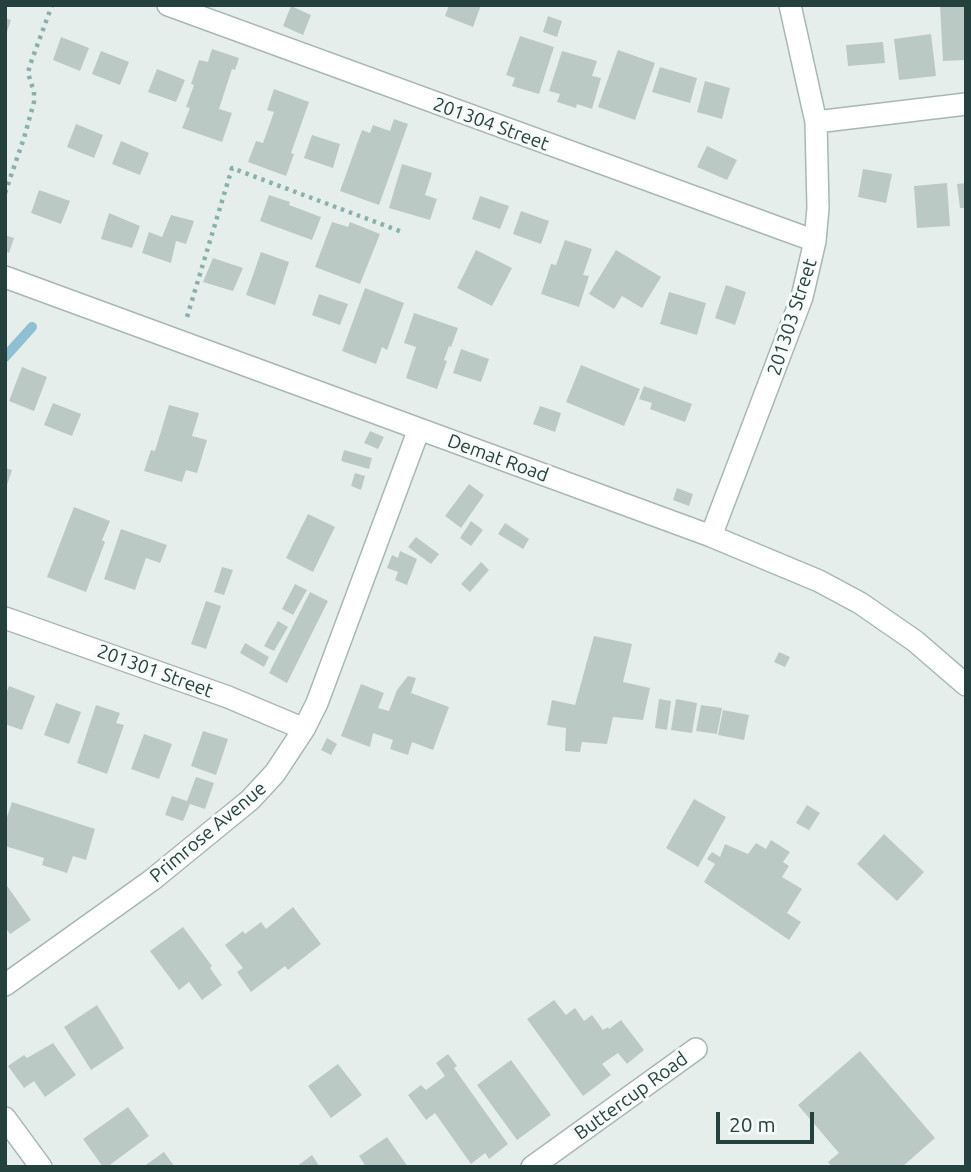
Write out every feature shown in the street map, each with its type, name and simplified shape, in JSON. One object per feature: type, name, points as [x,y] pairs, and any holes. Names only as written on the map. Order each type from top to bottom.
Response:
[{"type":"street","name":"201304 Street","points":[[168,5],[815,241]]},
{"type":"street","name":"201303 Street","points":[[711,536],[802,297],[815,241],[818,208],[816,121],[790,5]]},
{"type":"street","points":[[816,121],[966,104]]},
{"type":"street","name":"Demat Road","points":[[5,277],[711,536],[819,581],[860,603],[915,640],[966,685]]},
{"type":"street","name":"Primrose Avenue","points":[[5,985],[152,880],[250,800],[275,773],[304,729],[317,703],[419,429]]},
{"type":"street","name":"201301 Street","points":[[5,618],[228,697],[304,729]]},
{"type":"street","name":"Buttercup Road","points":[[532,1167],[696,1049]]},
{"type":"street","points":[[5,1118],[41,1167]]},
{"type":"path","points":[[5,193],[34,102],[28,73],[52,5]]},
{"type":"path","points":[[180,342],[232,168],[402,232]]},
{"type":"building","points":[[449,5],[481,5],[473,27],[445,16]]},
{"type":"building","points":[[940,5],[966,5],[966,60],[943,61]]},
{"type":"building","points":[[291,6],[311,15],[303,35],[283,26]]},
{"type":"building","points":[[548,16],[562,21],[557,37],[543,32]]},
{"type":"building","points":[[5,18],[11,20],[6,35],[5,35]]},
{"type":"building","points":[[931,34],[936,76],[899,80],[894,39]]},
{"type":"building","points":[[520,36],[554,47],[539,94],[512,86],[515,78],[506,75]]},
{"type":"building","points":[[61,37],[89,48],[80,71],[53,60]]},
{"type":"building","points":[[883,42],[885,63],[848,66],[846,45]]},
{"type":"building","points":[[212,49],[239,58],[235,70],[232,69],[219,109],[232,113],[222,142],[182,128],[190,108],[186,107],[199,60],[208,62]]},
{"type":"building","points":[[618,50],[655,63],[635,120],[598,107]]},
{"type":"building","points":[[101,51],[129,62],[120,85],[92,74]]},
{"type":"building","points":[[562,51],[597,61],[592,76],[601,78],[592,109],[577,104],[576,108],[557,102],[560,94],[549,91]]},
{"type":"building","points":[[660,67],[697,78],[690,103],[652,92]]},
{"type":"building","points":[[157,69],[185,80],[176,102],[148,92]]},
{"type":"building","points":[[705,81],[730,88],[722,119],[697,112]]},
{"type":"building","points":[[274,89],[309,102],[286,176],[248,162],[256,141],[263,143],[274,112],[267,110]]},
{"type":"building","points":[[394,119],[408,124],[379,205],[340,191],[362,130],[370,133],[373,125],[390,131]]},
{"type":"building","points":[[76,124],[103,135],[94,158],[67,147]]},
{"type":"building","points":[[312,135],[340,144],[333,168],[304,158]]},
{"type":"building","points":[[121,141],[149,153],[140,175],[112,164]]},
{"type":"building","points":[[707,146],[737,160],[727,180],[697,167]]},
{"type":"building","points":[[402,164],[432,173],[425,195],[437,199],[430,220],[389,208]]},
{"type":"building","points":[[863,169],[892,174],[886,203],[858,197]]},
{"type":"building","points":[[947,183],[950,226],[917,228],[914,186]]},
{"type":"building","points":[[966,183],[966,208],[960,208],[957,184]]},
{"type":"building","points":[[39,190],[70,201],[61,224],[31,213]]},
{"type":"building","points":[[269,195],[321,217],[312,240],[260,221]]},
{"type":"building","points":[[480,196],[509,206],[500,229],[472,219]]},
{"type":"building","points":[[521,211],[549,221],[541,244],[513,234]]},
{"type":"building","points":[[109,213],[140,226],[132,248],[101,239]]},
{"type":"building","points":[[171,215],[194,221],[186,244],[176,241],[171,263],[142,253],[149,232],[162,237]]},
{"type":"building","points":[[332,222],[348,227],[350,222],[380,234],[360,284],[315,267]]},
{"type":"building","points":[[5,235],[14,238],[9,253],[5,251]]},
{"type":"building","points":[[565,240],[592,249],[583,275],[589,276],[579,307],[541,294],[551,264],[556,265]]},
{"type":"building","points":[[476,250],[512,268],[492,306],[457,288]]},
{"type":"building","points":[[616,250],[661,277],[642,308],[622,296],[614,309],[589,294]]},
{"type":"building","points":[[261,252],[289,262],[275,305],[246,295]]},
{"type":"building","points":[[213,258],[243,268],[233,291],[203,282]]},
{"type":"building","points":[[726,285],[746,292],[735,325],[715,318]]},
{"type":"building","points":[[365,288],[404,303],[387,350],[382,347],[376,364],[342,351]]},
{"type":"building","points":[[669,292],[706,303],[697,335],[660,324]]},
{"type":"building","points":[[319,294],[348,304],[340,325],[312,315]]},
{"type":"building","points":[[414,313],[458,328],[444,360],[447,361],[437,389],[406,378],[416,347],[404,343]]},
{"type":"building","points":[[461,349],[489,359],[481,382],[453,373]]},
{"type":"building","points":[[581,365],[640,389],[624,426],[566,402]]},
{"type":"building","points":[[22,367],[47,377],[34,411],[9,401]]},
{"type":"building","points":[[644,386],[692,404],[685,422],[650,409],[652,403],[639,399]]},
{"type":"building","points":[[53,403],[81,414],[72,436],[44,425]]},
{"type":"building","points":[[169,405],[199,413],[192,436],[207,440],[197,473],[186,470],[182,482],[144,471],[151,450],[155,451]]},
{"type":"building","points":[[540,406],[561,413],[555,432],[533,424]]},
{"type":"building","points":[[370,431],[384,437],[378,449],[364,443]]},
{"type":"building","points":[[344,450],[372,458],[369,469],[341,461]]},
{"type":"building","points":[[5,468],[12,470],[6,488],[5,488]]},
{"type":"building","points":[[355,473],[365,476],[361,490],[351,486]]},
{"type":"building","points":[[469,484],[484,495],[461,528],[445,516]]},
{"type":"building","points":[[677,488],[693,494],[689,506],[673,500]]},
{"type":"building","points":[[74,507],[110,521],[86,592],[47,577]]},
{"type":"building","points":[[308,514],[335,527],[313,572],[286,558]]},
{"type":"building","points":[[471,521],[483,530],[471,546],[460,538]]},
{"type":"building","points":[[505,523],[529,539],[523,549],[498,534]]},
{"type":"building","points":[[121,529],[167,545],[160,563],[146,558],[135,590],[104,579]]},
{"type":"building","points":[[416,537],[439,554],[431,564],[408,547]]},
{"type":"building","points":[[400,551],[417,559],[407,585],[395,580],[398,572],[387,568],[392,555],[398,558]]},
{"type":"building","points":[[481,562],[489,570],[470,592],[461,584]]},
{"type":"building","points":[[222,567],[233,570],[224,595],[214,592]]},
{"type":"building","points":[[295,584],[307,590],[293,615],[282,609]]},
{"type":"building","points":[[310,592],[328,601],[287,683],[269,673]]},
{"type":"building","points":[[206,601],[221,606],[206,649],[191,644]]},
{"type":"building","points":[[278,621],[288,627],[274,651],[264,646]]},
{"type":"building","points":[[594,636],[632,644],[623,682],[650,688],[643,720],[613,717],[607,744],[582,742],[580,752],[565,751],[566,728],[547,725],[552,700],[575,705]]},
{"type":"building","points":[[245,643],[269,657],[264,667],[240,653]]},
{"type":"building","points":[[779,652],[790,657],[785,667],[774,662]]},
{"type":"building","points":[[408,676],[416,678],[411,693],[449,707],[433,750],[412,742],[408,755],[390,749],[393,740],[373,733],[370,747],[341,736],[361,684],[384,693],[378,708],[389,711],[397,690]]},
{"type":"building","points":[[9,686],[35,696],[22,730],[5,724],[5,695]]},
{"type":"building","points":[[659,699],[671,701],[667,730],[655,728]]},
{"type":"building","points":[[676,699],[697,703],[692,733],[671,730]]},
{"type":"building","points":[[56,703],[81,712],[69,744],[44,735]]},
{"type":"building","points":[[96,705],[120,713],[116,723],[124,725],[107,774],[77,763]]},
{"type":"building","points":[[701,705],[722,708],[717,734],[696,731]]},
{"type":"building","points":[[723,710],[749,715],[744,740],[718,735]]},
{"type":"building","points":[[203,731],[228,739],[216,775],[191,766]]},
{"type":"building","points":[[144,734],[172,744],[159,779],[131,769]]},
{"type":"building","points":[[327,738],[337,744],[331,755],[321,750]]},
{"type":"building","points":[[196,777],[214,783],[205,809],[190,804],[183,821],[165,815],[172,796],[187,801]]},
{"type":"building","points":[[694,799],[726,817],[698,867],[666,848]]},
{"type":"building","points":[[12,802],[95,829],[86,860],[73,856],[67,873],[42,865],[44,858],[5,846],[5,823]]},
{"type":"building","points":[[807,805],[820,813],[809,830],[796,823]]},
{"type":"building","points":[[884,834],[924,872],[897,901],[857,864]]},
{"type":"building","points":[[771,840],[790,852],[783,862],[789,866],[782,877],[802,889],[787,913],[801,922],[789,940],[704,882],[715,864],[707,859],[712,852],[720,857],[725,844],[748,854],[756,843],[766,849]]},
{"type":"building","points":[[5,883],[31,920],[10,934],[5,927]]},
{"type":"building","points":[[293,907],[321,944],[288,970],[285,966],[251,992],[237,972],[243,968],[225,945],[243,931],[245,934],[261,922],[266,929]]},
{"type":"building","points":[[183,927],[212,966],[210,968],[222,985],[202,1000],[189,982],[179,990],[150,951]]},
{"type":"building","points":[[554,1000],[566,1015],[575,1008],[584,1021],[592,1015],[603,1030],[621,1020],[644,1050],[627,1064],[618,1053],[602,1064],[611,1075],[583,1096],[527,1019]]},
{"type":"building","points":[[97,1005],[124,1048],[91,1070],[64,1027]]},
{"type":"building","points":[[53,1043],[76,1075],[45,1097],[34,1081],[24,1088],[8,1066],[24,1055],[27,1058]]},
{"type":"building","points":[[860,1051],[935,1138],[902,1167],[832,1167],[828,1162],[839,1153],[798,1105]]},
{"type":"building","points":[[448,1054],[457,1066],[454,1068],[508,1144],[489,1159],[485,1153],[471,1164],[435,1113],[426,1120],[408,1095],[421,1085],[426,1090],[445,1076],[436,1063]]},
{"type":"building","points":[[511,1060],[551,1115],[517,1140],[477,1085]]},
{"type":"building","points":[[338,1064],[362,1095],[331,1118],[308,1086]]},
{"type":"building","points":[[128,1107],[149,1136],[107,1167],[103,1167],[83,1139]]},
{"type":"building","points":[[387,1137],[408,1167],[366,1167],[359,1156]]},
{"type":"building","points":[[164,1152],[175,1167],[143,1167]]},
{"type":"building","points":[[312,1155],[320,1167],[296,1167]]},
{"type":"waterway","points":[[5,357],[32,327]]}]
